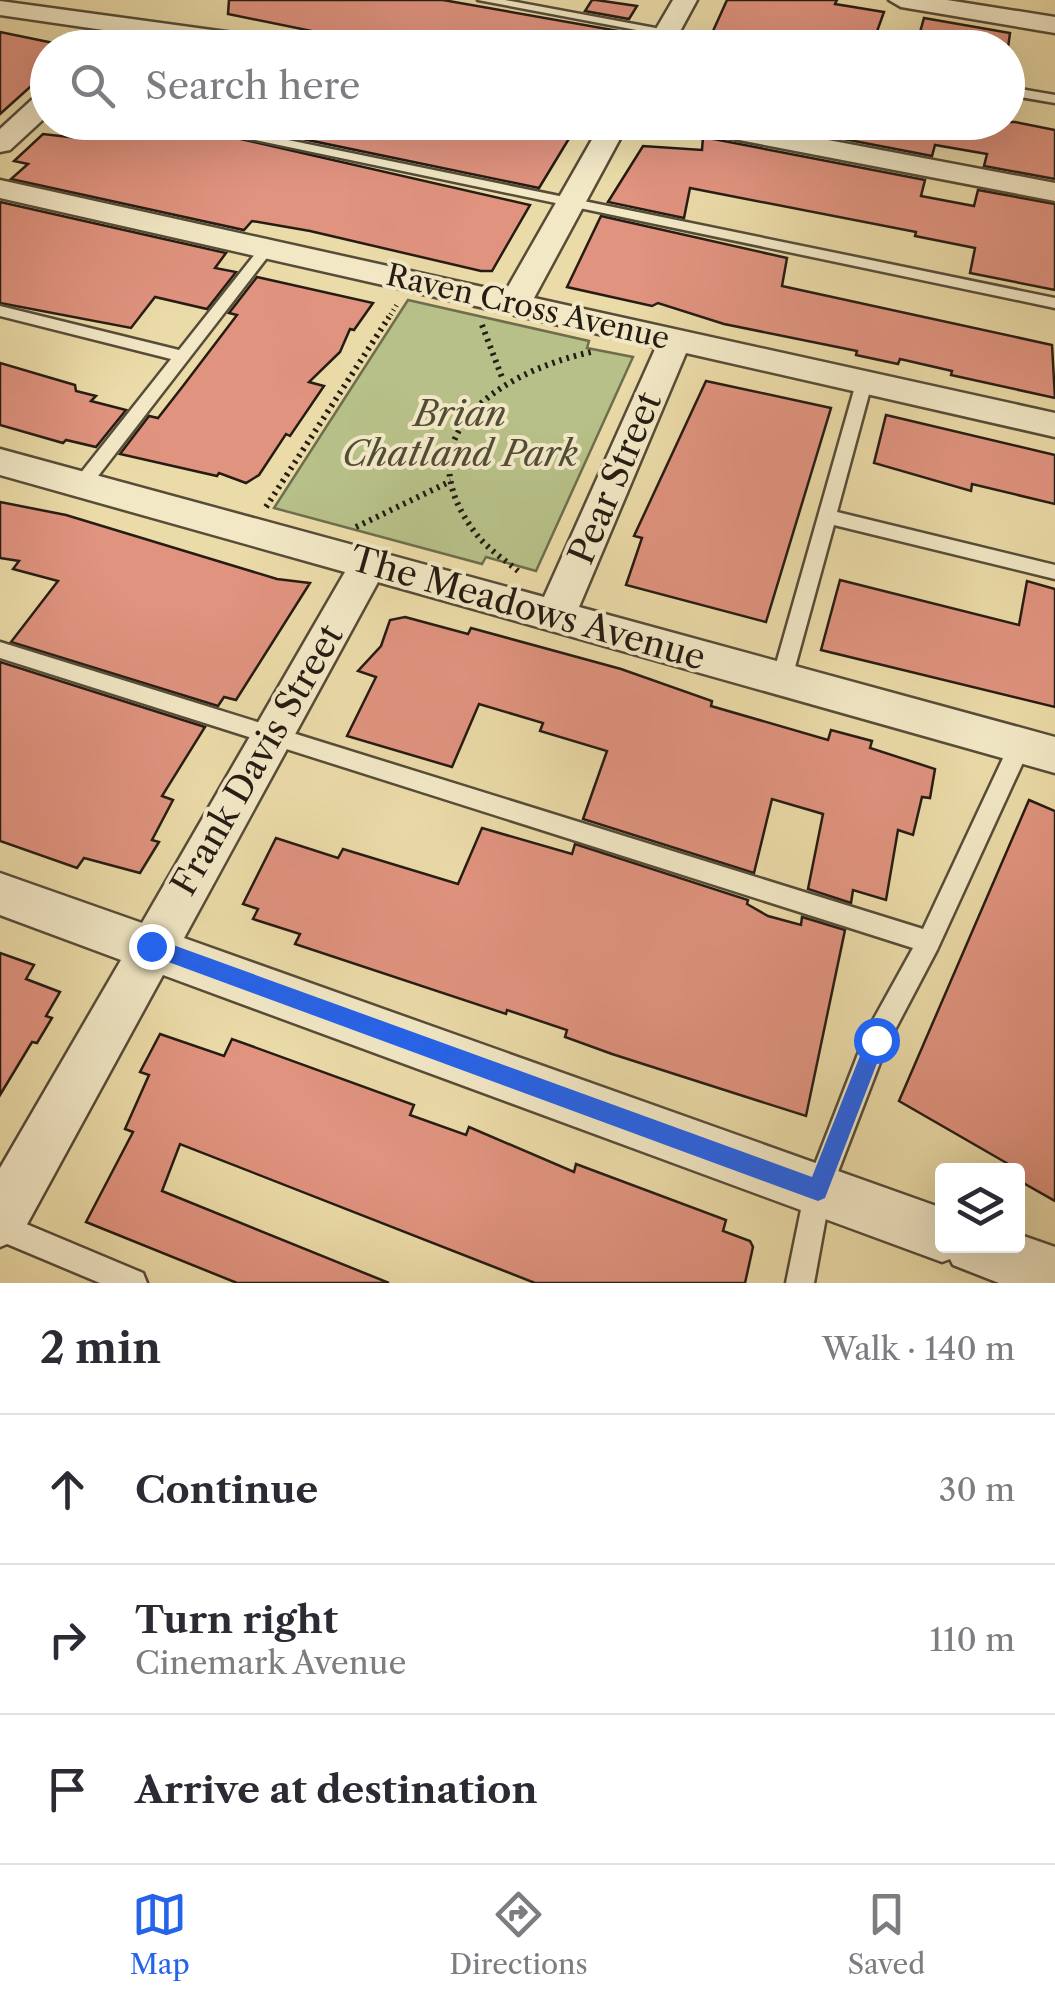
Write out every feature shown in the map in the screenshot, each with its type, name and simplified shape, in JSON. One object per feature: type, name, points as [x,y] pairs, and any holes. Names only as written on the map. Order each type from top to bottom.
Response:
[{"type":"street","points":[[125,30],[156,0]]},
{"type":"street","points":[[668,30],[685,0]]},
{"type":"street","points":[[901,0],[965,5],[1055,24]]},
{"type":"street","points":[[0,7],[164,30]]},
{"type":"street","points":[[0,144],[30,116]]},
{"type":"street","points":[[515,303],[606,140]]},
{"type":"street","points":[[782,140],[1055,192]]},
{"type":"street","name":"Raven Cross Avenue","points":[[0,188],[1055,426]]},
{"type":"street","name":"Pear Street","points":[[555,616],[675,341]]},
{"type":"street","name":"The Meadows Avenue","points":[[0,462],[361,548],[555,616],[1038,750]]},
{"type":"street","name":"Frank Davis Street","points":[[0,1224],[151,946],[272,736],[361,548]]},
{"type":"street","points":[[0,894],[935,1232]]},
{"type":"street","points":[[991,1253],[1055,1276]]},
{"type":"lane","points":[[0,7],[7,0]]},
{"type":"lane","points":[[484,0],[618,30]]},
{"type":"lane","points":[[1025,94],[1055,100]]},
{"type":"lane","points":[[263,140],[1055,303]]},
{"type":"lane","points":[[82,484],[268,248]]},
{"type":"lane","points":[[0,311],[182,356]]},
{"type":"lane","points":[[782,678],[864,383]]},
{"type":"lane","points":[[826,516],[1055,572]]},
{"type":"lane","points":[[0,650],[929,942]]},
{"type":"lane","points":[[800,1283],[818,1190],[876,1040],[1038,750]]},
{"type":"lane","points":[[0,1224],[133,1283]]},
{"type":"path","points":[[265,508],[402,296]]},
{"type":"path","points":[[480,314],[503,380]]},
{"type":"path","points":[[533,580],[492,554],[465,524],[451,496],[452,444],[470,408],[503,380],[532,364],[597,352]]},
{"type":"path","points":[[361,548],[450,482]]},
{"type":"green space","name":"Brian Chatland Park","points":[[408,300],[589,341],[587,348],[633,357],[536,571],[486,557],[482,564],[274,508]]},
{"type":"building","points":[[229,0],[443,0],[613,30],[307,30],[228,14]]},
{"type":"building","points":[[592,0],[637,6],[629,19],[585,11]]},
{"type":"building","points":[[727,0],[837,0],[835,4],[884,12],[878,30],[713,30]]},
{"type":"building","points":[[924,18],[993,30],[921,30]]},
{"type":"building","points":[[0,32],[30,38],[30,87],[0,114]]},
{"type":"building","points":[[1025,124],[1055,130],[1055,179],[984,166],[987,154],[935,145],[932,156],[849,140],[1025,140]]},
{"type":"building","points":[[37,140],[245,140],[530,205],[492,271],[481,271],[310,231],[252,221],[244,230],[11,179],[28,164],[14,161]]},
{"type":"building","points":[[308,140],[568,140],[539,188]]},
{"type":"building","points":[[703,140],[718,140],[925,180],[921,196],[974,206],[978,190],[1055,204],[1055,290],[970,273],[975,248],[915,236],[916,232],[690,188],[684,218],[608,202],[643,146],[702,150]]},
{"type":"building","points":[[0,202],[226,253],[215,268],[236,272],[207,309],[155,297],[131,328],[0,303]]},
{"type":"building","points":[[601,216],[787,258],[782,286],[1052,345],[1055,398],[951,375],[952,371],[900,359],[898,364],[856,355],[857,351],[724,324],[658,303],[652,306],[567,287]]},
{"type":"building","points":[[257,277],[373,303],[354,330],[350,329],[340,352],[309,382],[324,386],[290,436],[286,434],[259,475],[246,483],[219,473],[217,476],[120,454],[149,416],[158,418],[183,386],[237,315],[229,313]]},
{"type":"building","points":[[0,363],[75,385],[76,391],[96,396],[91,401],[126,410],[96,447],[66,440],[63,443],[0,425]]},
{"type":"building","points":[[706,381],[831,408],[766,622],[626,585],[642,538],[634,536]]},
{"type":"building","points":[[886,415],[1055,455],[1055,504],[972,484],[971,491],[874,463]]},
{"type":"building","points":[[0,502],[66,515],[277,579],[310,583],[236,700],[224,697],[218,706],[11,642],[58,581],[13,569],[19,561],[0,558]]},
{"type":"building","points":[[840,580],[1019,625],[1027,581],[1055,589],[1055,707],[821,650]]},
{"type":"building","points":[[405,617],[468,634],[471,628],[621,669],[712,701],[711,706],[828,740],[831,730],[872,741],[870,748],[935,769],[930,798],[922,797],[913,835],[898,830],[886,900],[853,890],[851,903],[808,889],[823,814],[772,799],[754,873],[583,819],[607,751],[540,731],[543,723],[479,704],[452,767],[347,736],[376,677],[358,671],[381,646],[390,620]]},
{"type":"building","points":[[0,662],[205,727],[162,796],[173,800],[152,840],[159,842],[140,873],[84,858],[77,868],[0,841]]},
{"type":"building","points":[[1029,800],[1055,811],[1055,1201],[1025,1184],[1025,1163],[1007,1163],[899,1101]]},
{"type":"building","points":[[482,828],[572,854],[575,844],[748,900],[747,904],[768,916],[801,925],[802,917],[845,930],[806,1116],[612,1054],[565,1037],[567,1030],[507,1010],[506,1014],[295,944],[300,934],[253,919],[258,909],[243,904],[276,838],[338,858],[343,849],[458,884]]},
{"type":"building","points":[[0,953],[34,965],[26,979],[60,992],[46,1016],[52,1018],[37,1043],[32,1042],[0,1095]]},
{"type":"building","points":[[160,1034],[224,1056],[232,1039],[414,1105],[410,1115],[466,1135],[469,1127],[574,1172],[576,1164],[726,1220],[723,1231],[750,1241],[753,1247],[745,1283],[535,1283],[180,1144],[162,1191],[389,1283],[237,1283],[86,1222],[133,1132],[125,1129],[149,1075],[140,1072]]},
{"type":"route","points":[[151,946],[818,1190],[876,1040]]}]
